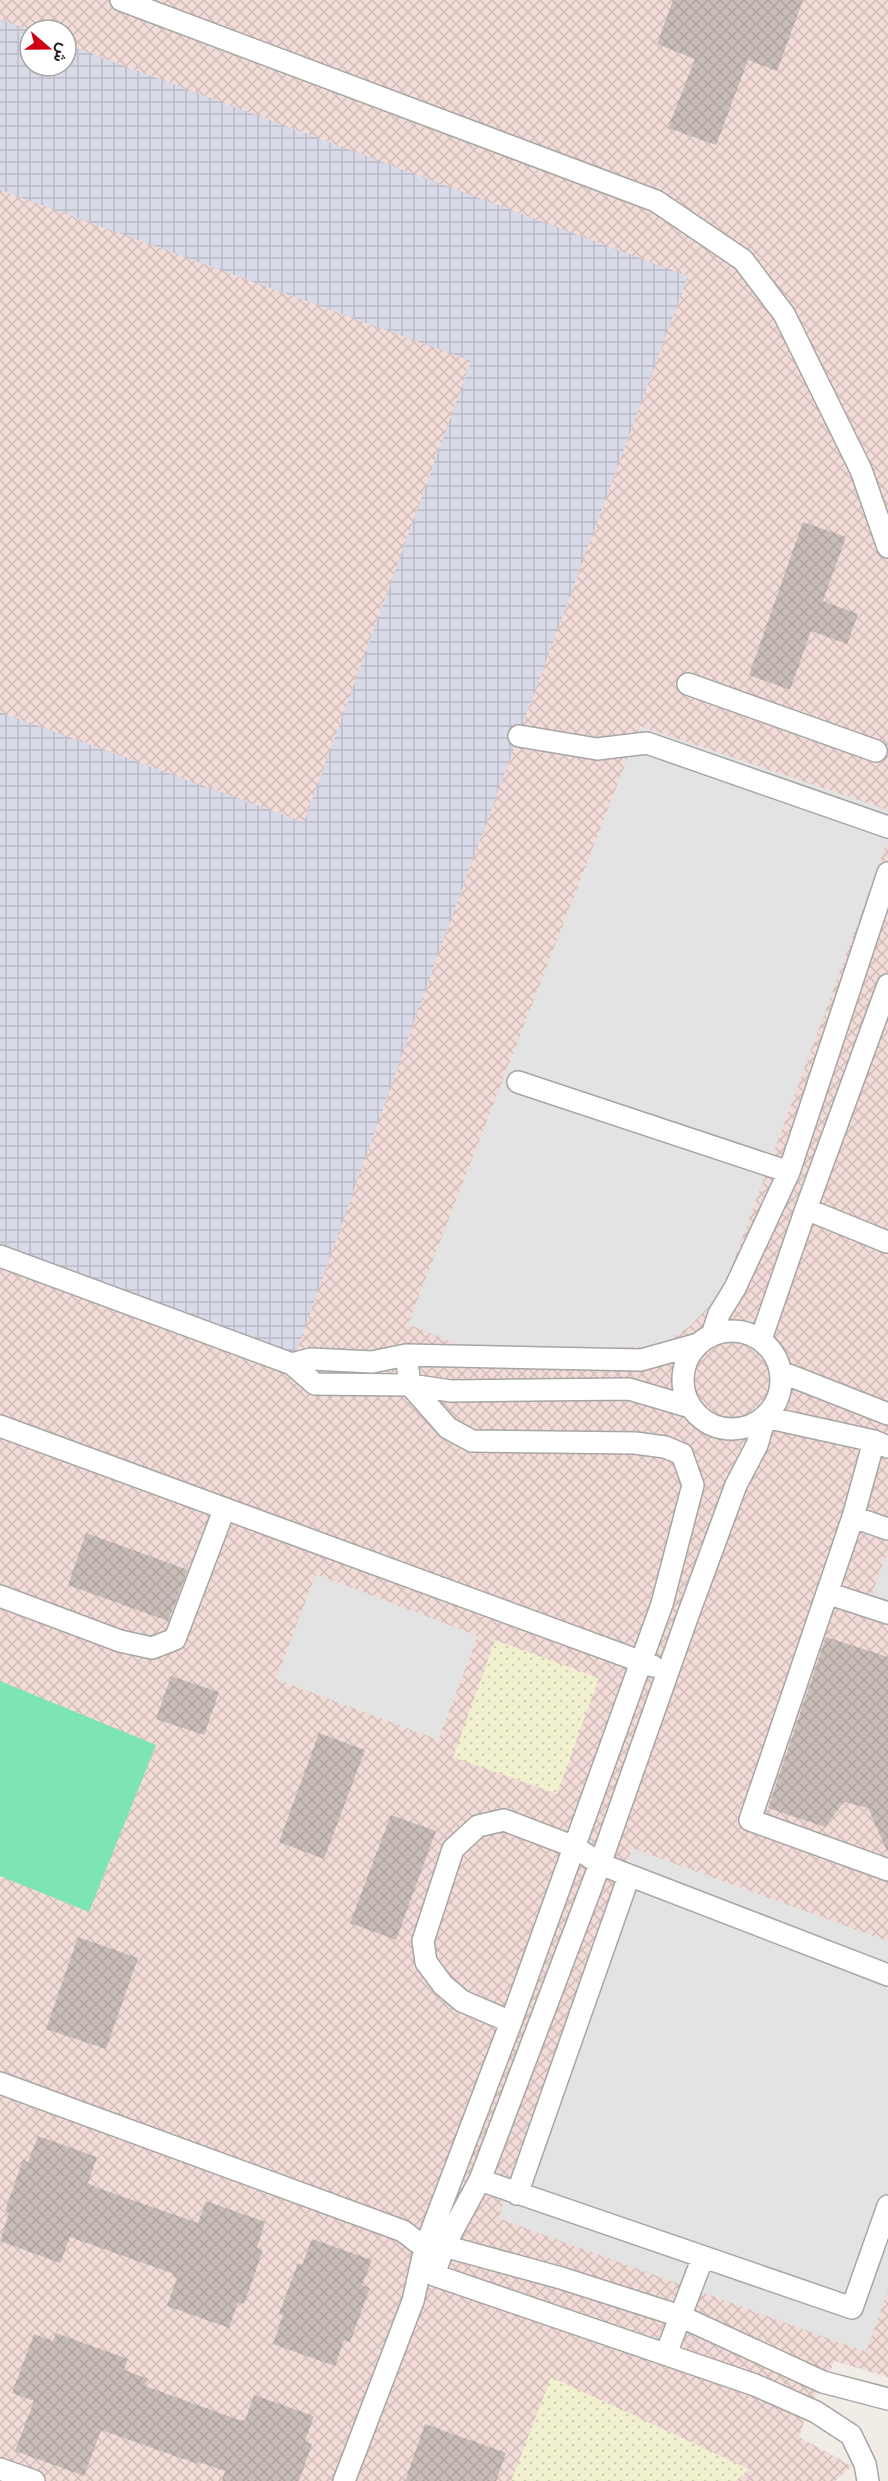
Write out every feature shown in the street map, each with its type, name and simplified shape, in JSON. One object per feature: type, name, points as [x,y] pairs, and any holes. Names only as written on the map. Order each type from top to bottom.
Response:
[{"type":"street","points":[[121,0],[656,201],[743,260],[784,314],[861,470],[888,547]]},
{"type":"street","points":[[861,470],[888,506]]},
{"type":"street","points":[[688,684],[876,751]]},
{"type":"street","points":[[519,736],[597,749],[647,743],[888,828]]},
{"type":"street","points":[[888,873],[789,1172],[735,1288],[705,1340],[688,1358],[683,1374],[684,1392],[690,1407],[702,1420],[717,1428],[734,1430],[750,1426],[765,1418],[881,1444],[826,1593],[750,1820],[888,1870]]},
{"type":"street","points":[[761,1339],[888,985]]},
{"type":"street","points":[[518,1082],[789,1172]]},
{"type":"street","points":[[806,1209],[887,1242]]},
{"type":"street","points":[[0,1256],[292,1364],[315,1384],[410,1385],[452,1391],[629,1389],[690,1407]]},
{"type":"street","points":[[292,1364],[311,1359],[372,1362],[406,1355],[641,1360],[705,1340],[728,1330],[745,1332],[761,1339],[777,1359],[781,1372],[781,1389],[776,1404],[765,1418],[757,1444],[736,1485],[600,1864],[480,2180],[434,2247],[434,2275],[755,2385],[816,2412],[851,2435],[865,2464],[868,2481]]},
{"type":"street","points":[[344,2481],[434,2247],[511,2022],[662,1604],[693,1485],[682,1454],[665,1448],[635,1443],[472,1441],[448,1428],[410,1385],[406,1355]]},
{"type":"street","points":[[781,1372],[888,1414]]},
{"type":"street","points":[[0,1426],[669,1672]]},
{"type":"street","points":[[0,1596],[120,1641],[152,1648],[175,1639],[224,1510]]},
{"type":"street","points":[[853,1517],[888,1529]]},
{"type":"street","points":[[826,1593],[888,1614]]},
{"type":"street","points":[[511,2022],[462,2001],[443,1986],[426,1962],[423,1941],[453,1849],[478,1826],[504,1820],[575,1847],[600,1864],[629,1876],[888,1975]]},
{"type":"street","points":[[517,2194],[629,1876]]},
{"type":"street","points":[[0,2083],[403,2231],[434,2247],[561,2278],[680,2316],[823,2382],[888,2399]]},
{"type":"street","points":[[480,2180],[852,2308],[888,2205]]},
{"type":"street","points":[[666,2354],[703,2257]]},
{"type":"street","points":[[0,2469],[34,2481]]},
{"type":"shaded area","points":[[0,0],[888,0],[888,2377],[835,2361],[808,2410],[799,2437],[852,2466],[835,2481],[0,2481]]},
{"type":"shaded area","points":[[0,19],[18,26],[18,78],[78,78],[78,48],[688,276],[443,941],[292,1364],[0,1256],[0,712],[304,822],[471,361],[0,190]]},
{"type":"shaded area","points":[[640,726],[888,810],[888,840],[722,1293],[689,1327],[658,1346],[548,1350],[466,1348],[408,1324]]},
{"type":"shaded area","points":[[885,1557],[888,1558],[888,1603],[871,1597]]},
{"type":"shaded area","points":[[316,1574],[478,1636],[438,1740],[276,1679]]},
{"type":"shaded area","points":[[632,1848],[888,1941],[888,2291],[866,2352],[498,2218]]},
{"type":"green space","points":[[495,1640],[599,1678],[557,1794],[453,1757]]},
{"type":"green space","points":[[0,1681],[156,1745],[89,1912],[0,1876]]},
{"type":"green space","points":[[551,2377],[749,2469],[736,2481],[511,2481]]},
{"type":"building","points":[[673,0],[803,0],[777,71],[748,60],[716,145],[668,128],[695,59],[657,44]]},
{"type":"building","points":[[803,522],[846,537],[823,601],[858,614],[847,644],[811,631],[790,690],[749,675]]},
{"type":"building","points":[[86,1533],[188,1570],[168,1621],[68,1585]]},
{"type":"building","points":[[826,1637],[888,1657],[888,1853],[868,1808],[844,1802],[825,1827],[768,1808]]},
{"type":"building","points":[[171,1676],[219,1692],[204,1735],[156,1719]]},
{"type":"building","points":[[319,1733],[365,1750],[324,1859],[279,1842]]},
{"type":"building","points":[[391,1815],[436,1831],[396,1940],[350,1923]]},
{"type":"building","points":[[78,1937],[138,1958],[106,2049],[46,2029]]},
{"type":"building","points":[[38,2136],[97,2157],[88,2183],[95,2187],[198,2223],[206,2201],[265,2222],[257,2248],[263,2250],[244,2304],[238,2302],[229,2328],[167,2306],[177,2278],[173,2277],[174,2274],[70,2237],[60,2263],[0,2241],[9,2213],[5,2211],[23,2160],[28,2162]]},
{"type":"building","points":[[312,2239],[372,2260],[362,2285],[370,2288],[350,2342],[344,2340],[335,2366],[273,2344],[283,2315],[279,2314],[298,2263],[302,2265]]},
{"type":"building","points":[[56,2333],[128,2359],[124,2370],[148,2379],[145,2386],[239,2420],[245,2421],[254,2395],[314,2416],[305,2441],[312,2444],[299,2481],[222,2481],[225,2471],[199,2462],[198,2464],[101,2430],[84,2476],[15,2451],[34,2401],[12,2393],[34,2334],[53,2341]]},
{"type":"building","points":[[425,2424],[506,2453],[496,2481],[405,2481]]}]
